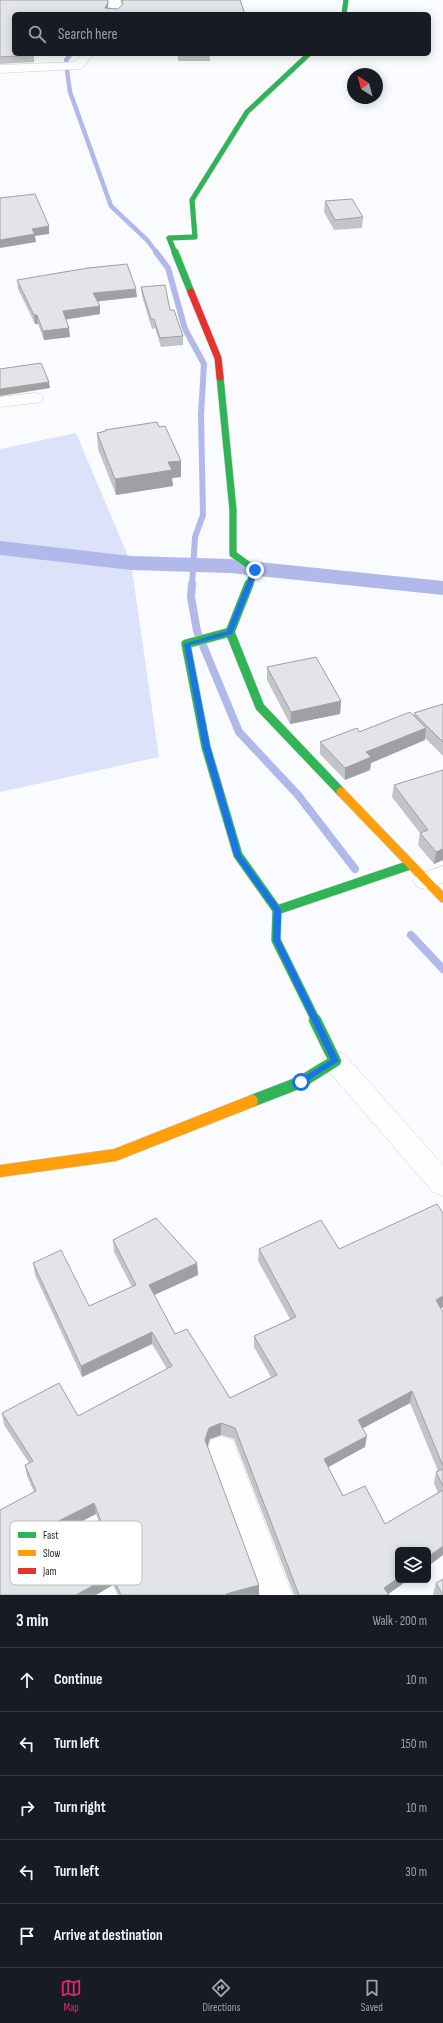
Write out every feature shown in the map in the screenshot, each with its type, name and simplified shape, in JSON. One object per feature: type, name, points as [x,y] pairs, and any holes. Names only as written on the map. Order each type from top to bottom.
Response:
[{"type":"street","points":[[114,0],[116,10],[114,12]]},
{"type":"street","points":[[344,12],[346,0]]},
{"type":"street","points":[[0,69],[78,65],[86,56]]},
{"type":"street","points":[[307,56],[247,112],[192,200],[195,237],[169,238],[218,358],[233,510],[233,554],[255,570],[230,632],[260,707],[426,873],[443,898]]},
{"type":"street","points":[[0,402],[36,398]]},
{"type":"street","points":[[230,632],[186,644],[206,747],[238,855],[277,910],[276,940],[335,1061],[443,1184]]},
{"type":"street","points":[[277,910],[426,873]]},
{"type":"street","points":[[0,1171],[115,1155],[301,1082],[335,1061]]},
{"type":"street","points":[[222,1451],[276,1595]]},
{"type":"shaded area","points":[[76,433],[131,563],[159,757],[0,792],[0,449]]},
{"type":"building","points":[[0,0],[108,0],[105,8],[118,9],[123,4],[122,0],[240,0],[244,12],[12,12],[12,56],[16,56],[0,57]]},
{"type":"building","points":[[35,194],[49,226],[32,229],[35,234],[0,240],[0,198]]},
{"type":"building","points":[[352,199],[363,217],[335,220],[325,201]]},
{"type":"building","points":[[127,264],[136,289],[93,293],[100,306],[63,311],[69,328],[43,331],[37,315],[34,315],[17,280],[88,268]]},
{"type":"building","points":[[165,285],[170,310],[174,310],[183,336],[160,338],[154,319],[151,319],[141,287]]},
{"type":"building","points":[[41,363],[49,382],[0,389],[0,369]]},
{"type":"building","points":[[157,422],[159,427],[165,426],[181,461],[168,462],[172,470],[115,479],[97,433],[106,431],[105,430]]},
{"type":"building","points":[[316,657],[341,701],[291,712],[267,667]]},
{"type":"building","points":[[443,704],[443,742],[414,713]]},
{"type":"building","points":[[410,712],[426,728],[366,752],[371,757],[345,768],[320,742],[357,728],[359,732]]},
{"type":"building","points":[[443,770],[443,849],[436,852],[420,833],[428,830],[394,785]]},
{"type":"building","points":[[437,1204],[443,1213],[443,1296],[436,1300],[443,1312],[443,1466],[412,1391],[358,1420],[367,1436],[324,1459],[343,1496],[365,1486],[385,1524],[443,1490],[443,1546],[431,1555],[431,1547],[395,1547],[395,1580],[384,1588],[389,1595],[299,1595],[235,1428],[221,1423],[209,1428],[205,1440],[259,1585],[226,1594],[227,1595],[121,1595],[116,1585],[142,1585],[142,1521],[101,1521],[94,1503],[59,1521],[10,1521],[10,1585],[94,1585],[76,1595],[0,1595],[0,1510],[36,1491],[25,1465],[33,1461],[2,1413],[59,1383],[78,1416],[172,1366],[152,1332],[81,1366],[33,1263],[61,1250],[89,1306],[136,1285],[113,1240],[156,1218],[197,1263],[149,1285],[175,1334],[187,1329],[230,1398],[277,1375],[254,1336],[296,1317],[259,1249],[321,1220],[339,1249]]},
{"type":"building","points":[[443,1469],[443,1486],[436,1472]]},
{"type":"building","points":[[443,1579],[443,1595],[436,1583]]},
{"type":"waterway","points":[[67,64],[66,60],[69,56]]},
{"type":"waterway","points":[[67,70],[70,92],[111,206],[147,240],[157,253]]},
{"type":"waterway","points":[[156,252],[168,268],[185,329],[204,364],[201,415],[203,515],[195,537],[192,585]]},
{"type":"waterway","points":[[0,548],[131,563],[230,566],[443,588]]},
{"type":"waterway","points":[[192,584],[191,597],[197,631],[239,732],[298,795],[355,869]]},
{"type":"waterway","points":[[411,935],[443,969]]},
{"type":"traffic: fast","points":[[344,12],[346,0]]},
{"type":"traffic: fast","points":[[191,292],[169,238],[195,237],[192,200],[247,112],[307,56]]},
{"type":"traffic: fast","points":[[220,377],[233,510],[233,554],[255,570],[230,632],[260,707],[341,792]]},
{"type":"traffic: fast","points":[[230,632],[186,644],[206,747],[238,855],[277,910]]},
{"type":"traffic: fast","points":[[252,1101],[301,1082],[335,1061],[276,940],[277,910],[410,865]]},
{"type":"traffic: slow","points":[[341,792],[443,898]]},
{"type":"traffic: slow","points":[[0,1171],[115,1155],[252,1101]]},
{"type":"traffic: jam","points":[[191,292],[218,358],[220,377]]},
{"type":"route","points":[[255,570],[230,632],[186,644],[206,747],[238,855],[277,910],[276,940],[335,1061],[301,1082]]}]
